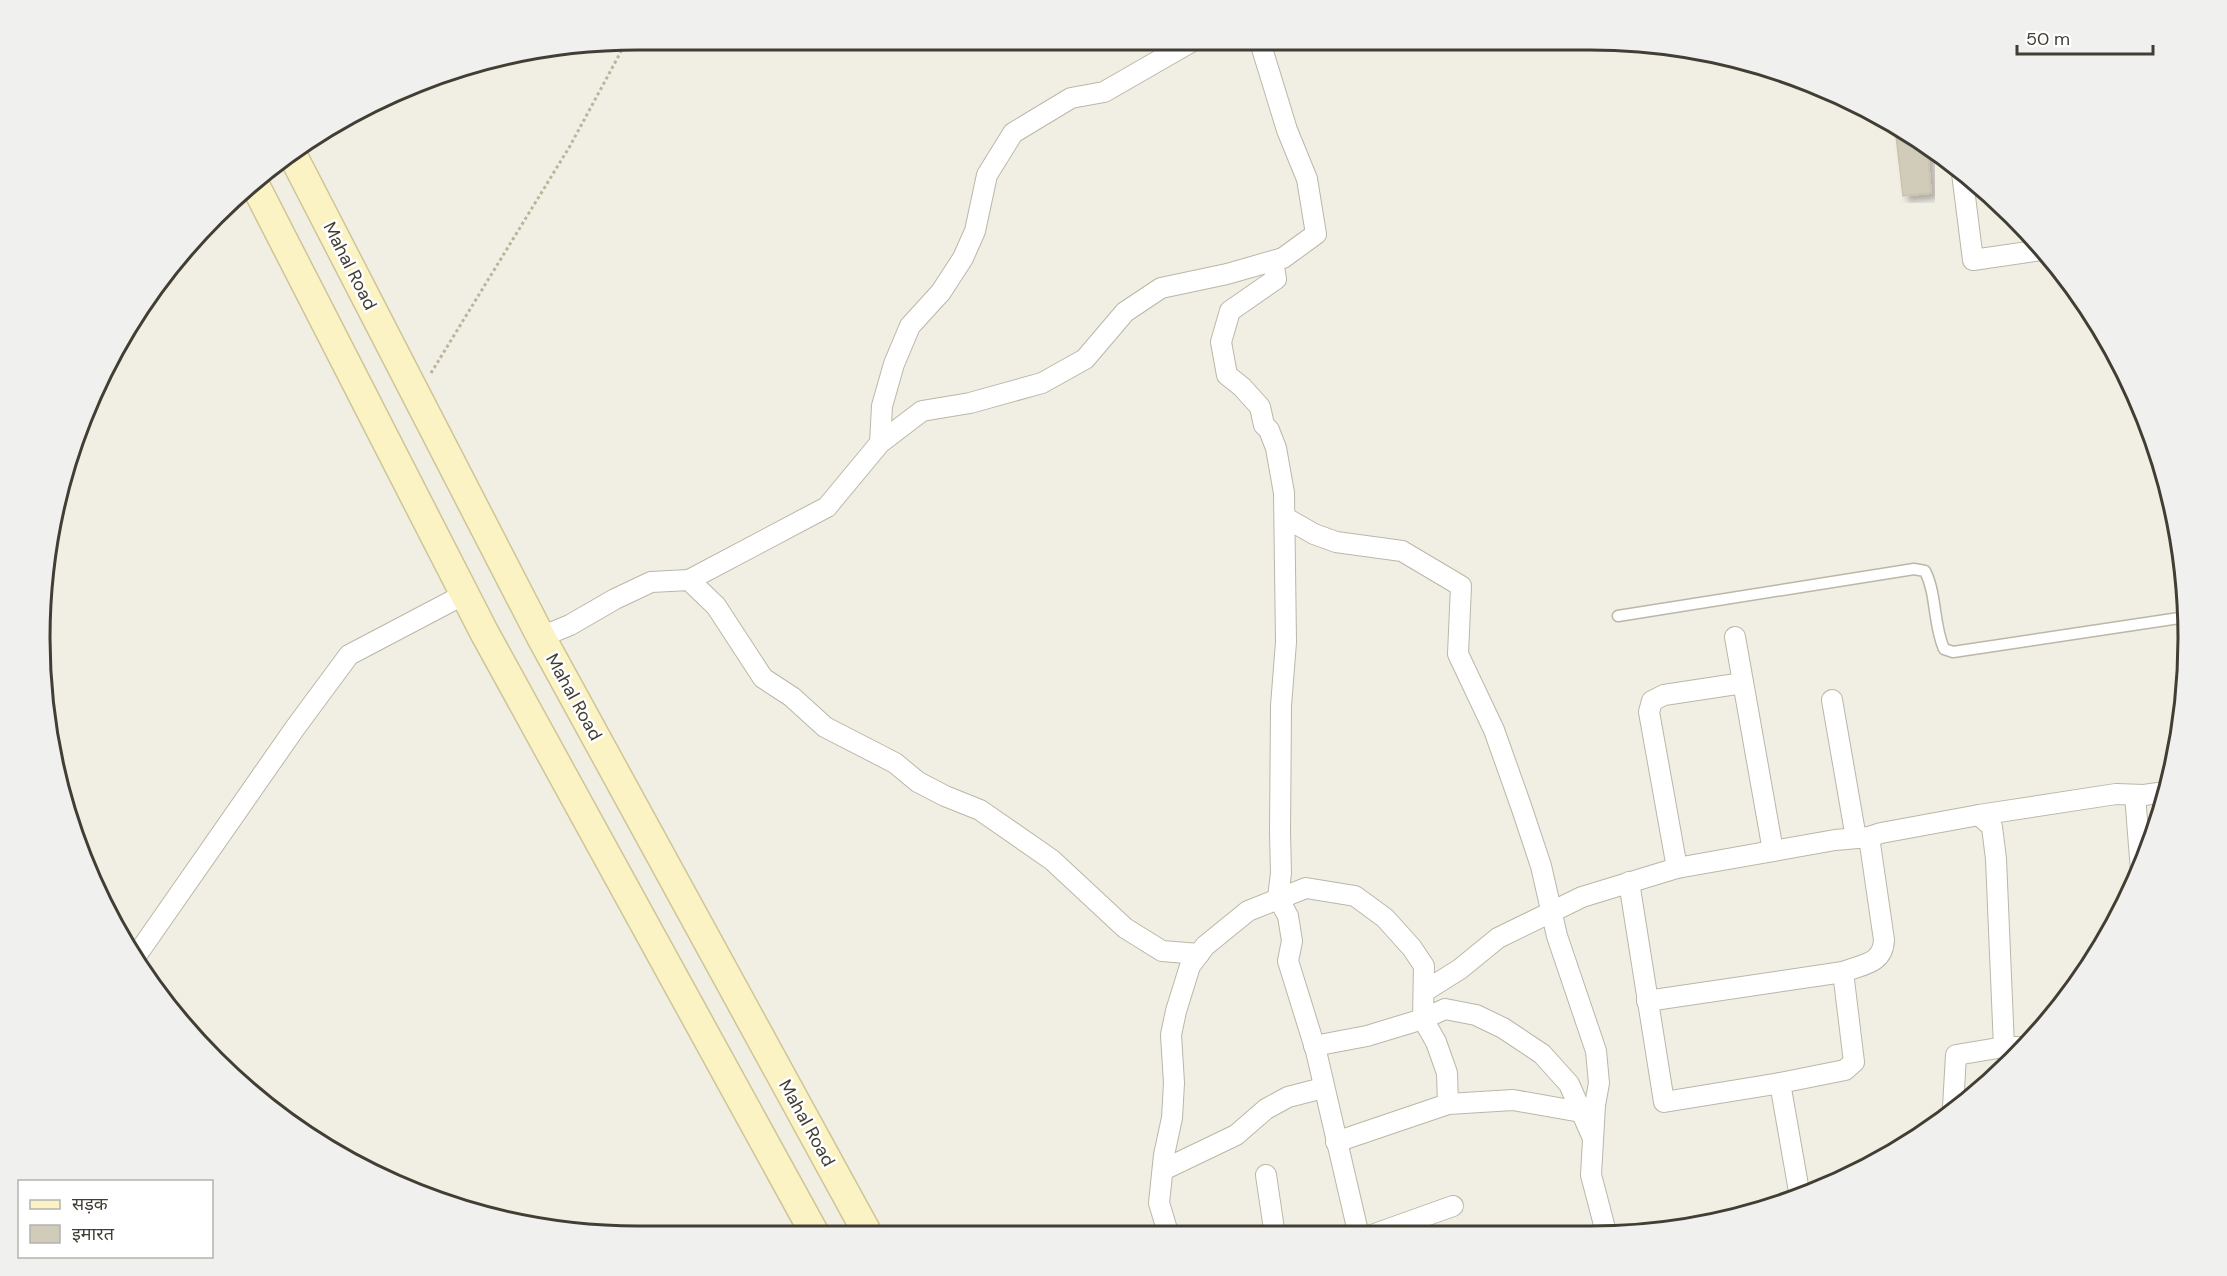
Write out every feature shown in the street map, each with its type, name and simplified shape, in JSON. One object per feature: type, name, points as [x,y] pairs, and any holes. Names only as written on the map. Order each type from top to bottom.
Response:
[{"type":"main road","name":"Mahal Road","points":[[295,160],[542,637],[864,1226]]},
{"type":"main road","points":[[257,190],[465,594],[811,1226]]},
{"type":"street","points":[[880,443],[882,406],[894,364],[910,326],[941,292],[963,258],[975,231],[987,175],[1013,133],[1071,98],[1104,92],[1177,50]]},
{"type":"street","points":[[542,637],[570,625],[615,598],[651,582],[688,580],[827,507],[880,443],[922,411],[970,403],[1042,383],[1085,359],[1125,312],[1161,288],[1227,274],[1283,258],[1316,234],[1307,179],[1287,129],[1262,50]]},
{"type":"street","points":[[1963,185],[1973,260],[2032,251]]},
{"type":"street","points":[[1273,261],[1276,279],[1230,311],[1221,342],[1227,375],[1242,387],[1260,407],[1264,425],[1269,430],[1276,447],[1284,494],[1286,642],[1280,762],[1281,873],[1278,898],[1288,916],[1292,941],[1288,961],[1314,1046],[1357,1226]]},
{"type":"street","points":[[1286,518],[1314,534],[1336,542],[1402,551],[1461,586],[1458,654],[1494,730],[1541,866],[1557,936],[1596,1051],[1599,1083],[1595,1105],[1591,1175],[1604,1226]]},
{"type":"street","points":[[688,580],[716,606],[762,678],[792,697],[825,727],[895,763],[918,782],[980,810],[1000,823],[1052,860],[1125,928],[1162,951],[1199,954]]},
{"type":"street","points":[[140,951],[295,728],[350,655],[465,594]]},
{"type":"street","points":[[1735,637],[1773,851]]},
{"type":"street","points":[[1677,868],[1649,712],[1652,701],[1664,695],[1743,682]]},
{"type":"street","points":[[1647,1001],[1843,972],[1878,959],[1883,952],[1884,940],[1832,700]]},
{"type":"street","points":[[1425,991],[1460,969],[1498,939],[1551,910],[1582,897],[1677,868],[1835,840],[1862,838],[1979,815],[2116,794],[2156,793]]},
{"type":"street","points":[[2135,795],[2138,848]]},
{"type":"street","points":[[1979,815],[1992,827],[1996,859],[2004,1047]]},
{"type":"street","points":[[1629,882],[1664,1102],[1845,1070],[1854,1062],[1843,972]]},
{"type":"street","points":[[1166,1226],[1159,1203],[1173,1106],[1171,1035],[1190,966],[1205,946],[1248,911],[1278,898],[1306,888],[1355,896],[1385,918],[1412,948],[1424,966],[1423,1018],[1436,1042],[1447,1073],[1449,1104]]},
{"type":"street","points":[[1314,1046],[1367,1036],[1445,1009],[1476,1015],[1503,1028],[1542,1054],[1569,1084],[1593,1138]]},
{"type":"street","points":[[1953,1100],[1956,1055],[2012,1047]]},
{"type":"street","points":[[1780,1083],[1798,1188]]},
{"type":"street","points":[[1163,1170],[1236,1135],[1266,1109],[1281,1101],[1323,1088]]},
{"type":"street","points":[[1336,1142],[1449,1104],[1513,1100],[1581,1112]]},
{"type":"street","points":[[1266,1175],[1274,1226]]},
{"type":"street","points":[[1397,1226],[1453,1206]]},
{"type":"lane","points":[[1618,616],[1914,569],[1925,571],[1930,581],[1939,638],[1944,649],[1953,652],[2177,618]]},
{"type":"path","points":[[417,396],[570,146],[622,50]]},
{"type":"building","points":[[1896,136],[1928,158],[1931,193],[1903,196]]}]
